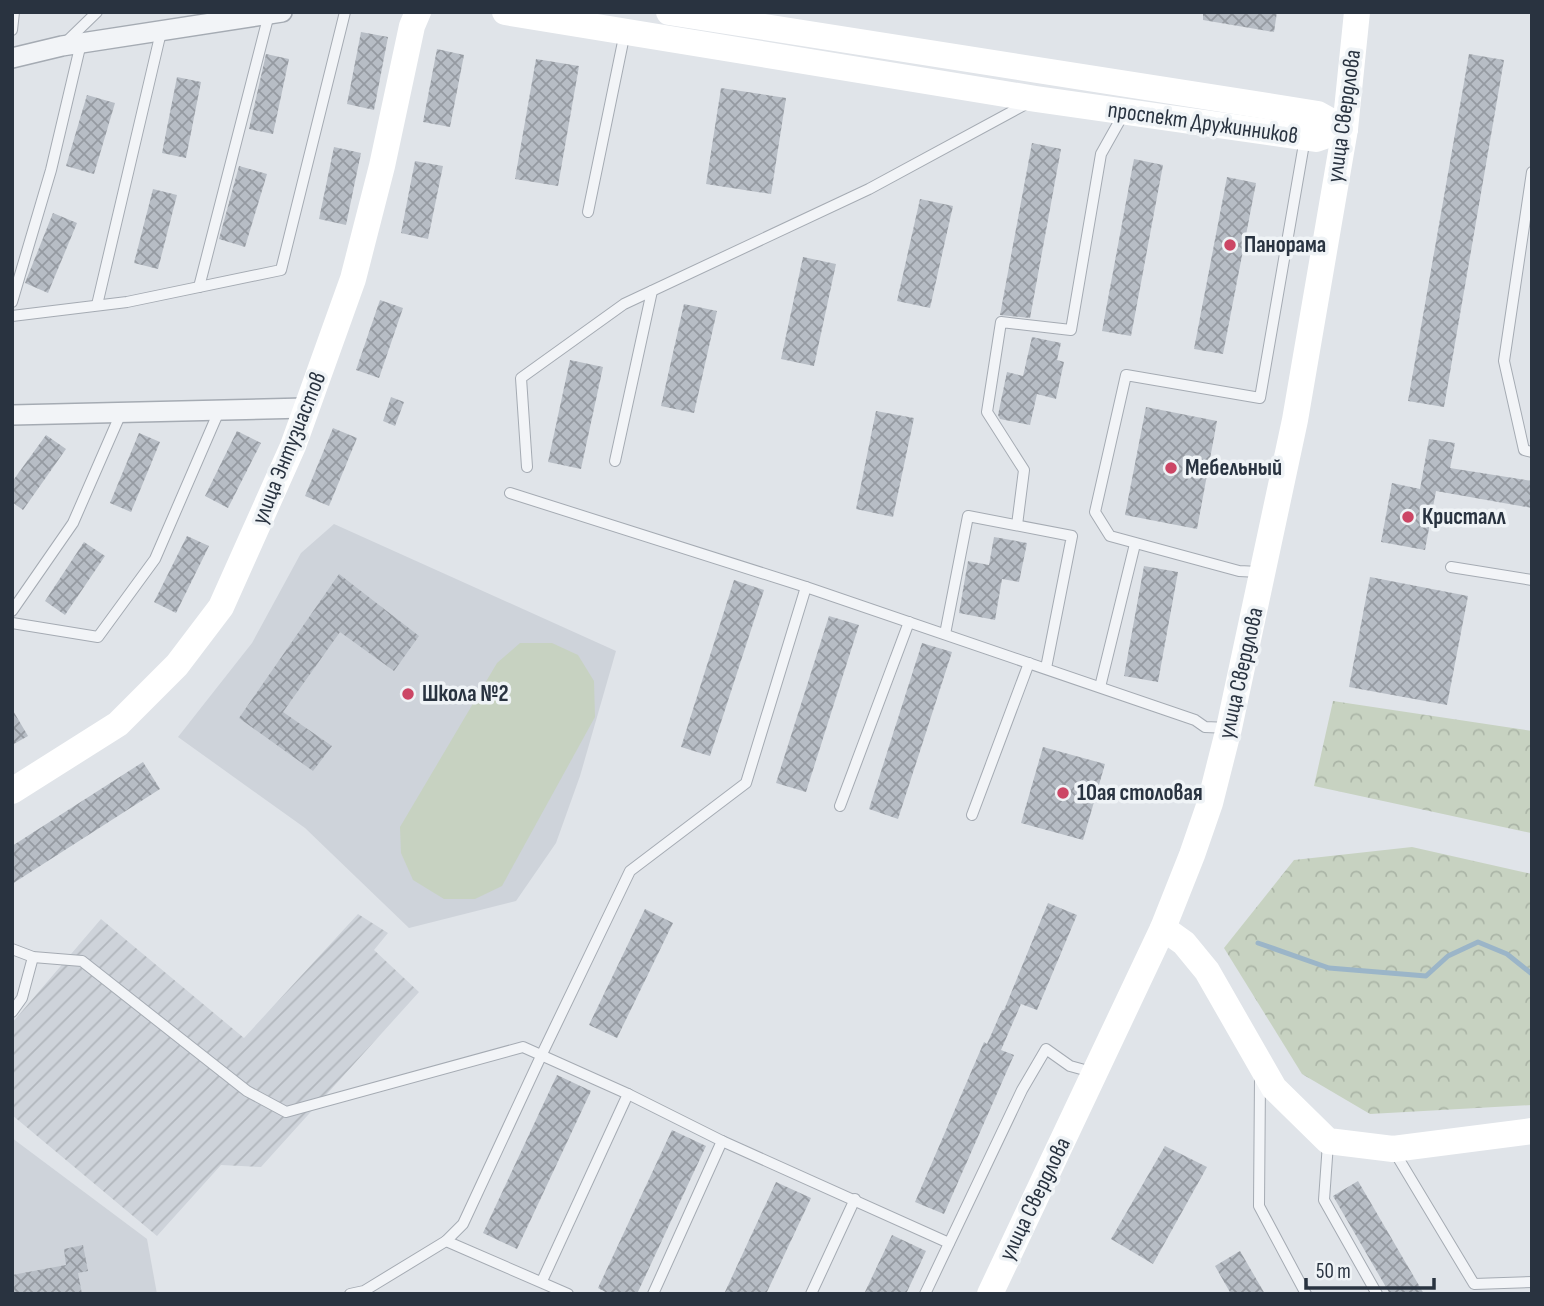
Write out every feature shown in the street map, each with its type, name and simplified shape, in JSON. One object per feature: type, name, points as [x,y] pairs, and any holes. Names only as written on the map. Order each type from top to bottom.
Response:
[{"type":"street","name":"улица Энтузиастов","points":[[12,791],[118,724],[177,665],[221,607],[293,446],[353,279],[382,166],[412,26],[418,12]]},
{"type":"street","name":"проспект Дружинников","points":[[505,12],[1036,99],[1315,139],[1345,129]]},
{"type":"street","name":"проспект Дружинников","points":[[669,12],[1318,114],[1345,129]]},
{"type":"street","name":"улица Свердлова","points":[[990,1294],[1163,928],[1210,803],[1229,728],[1295,420],[1345,129],[1357,12]]},
{"type":"street","points":[[12,58],[71,45],[275,13]]},
{"type":"street","points":[[14,418],[305,408]]},
{"type":"street","points":[[1163,928],[1184,943],[1207,971],[1274,1088],[1328,1141],[1393,1149],[1532,1131]]},
{"type":"lane","points":[[12,30],[14,12]]},
{"type":"lane","points":[[12,302],[51,170],[71,45],[97,12]]},
{"type":"lane","points":[[12,316],[97,305],[281,270],[345,12]]},
{"type":"lane","points":[[199,286],[275,13]]},
{"type":"lane","points":[[97,305],[161,32]]},
{"type":"lane","points":[[588,212],[625,32]]},
{"type":"lane","points":[[527,467],[521,378],[624,304],[869,189],[1036,99]]},
{"type":"lane","points":[[1017,525],[1024,470],[987,412],[1001,322],[1071,330],[1101,154],[1124,112]]},
{"type":"lane","points":[[1263,573],[1239,571],[1110,536],[1095,512],[1126,375],[1260,398],[1305,137]]},
{"type":"lane","points":[[1532,172],[1504,361],[1524,450],[1532,452]]},
{"type":"lane","points":[[615,461],[652,291]]},
{"type":"lane","points":[[12,623],[98,638],[155,559],[219,411]]},
{"type":"lane","points":[[12,611],[73,523],[121,413]]},
{"type":"lane","points":[[509,492],[806,587],[1046,668],[1195,720],[1205,727],[1229,728]]},
{"type":"lane","points":[[945,634],[968,516],[1072,536],[1046,668]]},
{"type":"lane","points":[[1100,687],[1135,544]]},
{"type":"lane","points":[[1451,567],[1532,580]]},
{"type":"lane","points":[[350,1294],[364,1291],[446,1241],[463,1224],[630,871],[746,783],[806,587]]},
{"type":"lane","points":[[840,806],[909,622]]},
{"type":"lane","points":[[972,815],[1029,663]]},
{"type":"lane","points":[[12,949],[33,957],[82,961],[247,1091],[286,1112],[523,1047],[628,1094],[722,1141],[949,1243]]},
{"type":"lane","points":[[12,1012],[22,998],[33,957]]},
{"type":"lane","points":[[925,1294],[1022,1090],[1046,1049],[1070,1066],[1096,1073]]},
{"type":"lane","points":[[1260,1066],[1259,1206],[1306,1294]]},
{"type":"lane","points":[[542,1281],[628,1094]]},
{"type":"lane","points":[[653,1294],[722,1141]]},
{"type":"lane","points":[[1328,1141],[1324,1200],[1377,1294]]},
{"type":"lane","points":[[1393,1149],[1474,1284],[1532,1282]]},
{"type":"lane","points":[[811,1294],[855,1199]]},
{"type":"lane","points":[[446,1241],[568,1294]]},
{"type":"shaded area","name":"Школа №2","points":[[334,524],[616,651],[580,776],[556,843],[516,901],[409,928],[305,828],[178,737],[252,643],[301,553]]},
{"type":"shaded area","points":[[358,914],[388,933],[374,950],[419,992],[261,1167],[221,1165],[157,1236],[12,1115],[12,1023],[101,919],[244,1038]]},
{"type":"shaded area","points":[[12,1138],[147,1239],[157,1294],[12,1294]]},
{"type":"green space","points":[[520,643],[552,643],[578,655],[594,681],[595,717],[502,886],[475,899],[444,899],[413,880],[401,853],[400,827],[497,663]]},
{"type":"green space","points":[[1333,701],[1532,731],[1531,833],[1314,786]]},
{"type":"green space","points":[[1412,847],[1532,874],[1532,1105],[1370,1114],[1302,1074],[1224,948],[1294,860]]},
{"type":"building","points":[[1203,12],[1277,12],[1274,32],[1203,20]]},
{"type":"building","points":[[361,32],[388,37],[374,110],[347,104]]},
{"type":"building","points":[[437,49],[464,55],[450,127],[423,122]]},
{"type":"building","points":[[266,54],[289,59],[273,134],[249,129]]},
{"type":"building","points":[[1469,54],[1504,60],[1444,407],[1408,401]]},
{"type":"building","points":[[536,59],[579,66],[558,186],[515,179]]},
{"type":"building","points":[[177,77],[201,82],[186,158],[162,153]]},
{"type":"building","points":[[721,88],[786,98],[771,194],[706,184]]},
{"type":"building","points":[[87,95],[115,103],[94,174],[66,166]]},
{"type":"building","points":[[1032,143],[1061,149],[1030,318],[1000,315]]},
{"type":"building","points":[[334,147],[361,153],[346,225],[319,219]]},
{"type":"building","points":[[1134,159],[1163,165],[1131,336],[1102,331]]},
{"type":"building","points":[[415,161],[443,166],[428,239],[401,233]]},
{"type":"building","points":[[239,166],[267,174],[245,247],[219,239]]},
{"type":"building","points":[[1227,177],[1256,183],[1223,354],[1194,349]]},
{"type":"building","points":[[153,189],[177,195],[158,269],[134,263]]},
{"type":"building","points":[[920,199],[953,206],[930,308],[897,301]]},
{"type":"building","points":[[53,213],[77,223],[48,293],[25,283]]},
{"type":"building","points":[[803,257],[836,264],[814,366],[781,359]]},
{"type":"building","points":[[380,300],[403,308],[379,378],[356,370]]},
{"type":"building","points":[[684,304],[717,311],[694,413],[661,406]]},
{"type":"building","points":[[1032,337],[1061,343],[1057,360],[1064,362],[1056,399],[1037,394],[1030,425],[1000,419],[998,415],[1007,372],[1023,376]]},
{"type":"building","points":[[570,360],[603,367],[581,469],[548,462]]},
{"type":"building","points":[[391,397],[404,402],[395,426],[383,421]]},
{"type":"building","name":"Мебельный","points":[[1146,407],[1217,421],[1197,529],[1125,515]]},
{"type":"building","points":[[876,411],[914,418],[893,517],[856,509]]},
{"type":"building","points":[[333,428],[357,438],[329,506],[305,496]]},
{"type":"building","points":[[237,431],[261,443],[228,508],[205,496]]},
{"type":"building","points":[[139,433],[160,442],[131,512],[110,503]]},
{"type":"building","points":[[46,435],[66,449],[23,510],[12,502],[12,482]]},
{"type":"building","points":[[1429,439],[1455,443],[1450,468],[1532,481],[1532,508],[1436,491],[1425,550],[1381,542],[1392,483],[1420,489]]},
{"type":"building","points":[[187,536],[209,546],[176,613],[154,602]]},
{"type":"building","points":[[994,537],[1027,543],[1019,582],[1002,579],[995,620],[959,613],[968,561],[989,565]]},
{"type":"building","points":[[84,542],[105,556],[65,615],[45,601]]},
{"type":"building","points":[[1144,566],[1178,572],[1158,682],[1124,676]]},
{"type":"building","points":[[339,574],[419,636],[394,671],[340,632],[283,712],[332,746],[313,771],[239,718]]},
{"type":"building","points":[[1370,577],[1468,596],[1447,705],[1349,687]]},
{"type":"building","points":[[734,580],[764,590],[710,756],[681,747]]},
{"type":"building","points":[[829,616],[859,625],[806,792],[776,783]]},
{"type":"building","points":[[922,643],[952,652],[898,819],[869,809]]},
{"type":"building","points":[[12,709],[28,736],[12,745]]},
{"type":"building","name":"10ая столовая","points":[[1043,747],[1105,764],[1083,840],[1021,823]]},
{"type":"building","points":[[143,762],[160,789],[12,884],[12,846]]},
{"type":"building","points":[[1048,903],[1077,915],[1037,1010],[1021,1004],[1001,1050],[1014,1055],[944,1214],[915,1202],[984,1042],[987,1044],[1004,1010]]},
{"type":"building","points":[[645,909],[673,923],[617,1038],[589,1025]]},
{"type":"building","points":[[557,1075],[591,1091],[517,1249],[483,1233]]},
{"type":"building","points":[[672,1130],[706,1146],[637,1294],[609,1294],[598,1288]]},
{"type":"building","points":[[1165,1146],[1207,1167],[1153,1264],[1111,1239]]},
{"type":"building","points":[[1358,1181],[1424,1294],[1390,1294],[1333,1196]]},
{"type":"building","points":[[776,1182],[811,1198],[766,1294],[724,1294]]},
{"type":"building","points":[[892,1235],[926,1251],[906,1294],[864,1294]]},
{"type":"building","points":[[83,1245],[88,1271],[78,1273],[82,1294],[12,1294],[12,1275],[66,1265],[64,1249]]},
{"type":"building","points":[[1240,1251],[1265,1294],[1231,1294],[1215,1266]]},
{"type":"waterway","points":[[1258,943],[1329,968],[1426,976],[1448,956],[1478,942],[1507,954],[1532,974]]},
{"type":"place","name":"Панорама","points":[[1230,245]]},
{"type":"place","name":"Мебельный","points":[[1171,468]]},
{"type":"place","name":"Кристалл","points":[[1408,517]]},
{"type":"place","name":"Школа №2","points":[[408,694]]},
{"type":"place","name":"10ая столовая","points":[[1063,793]]}]
